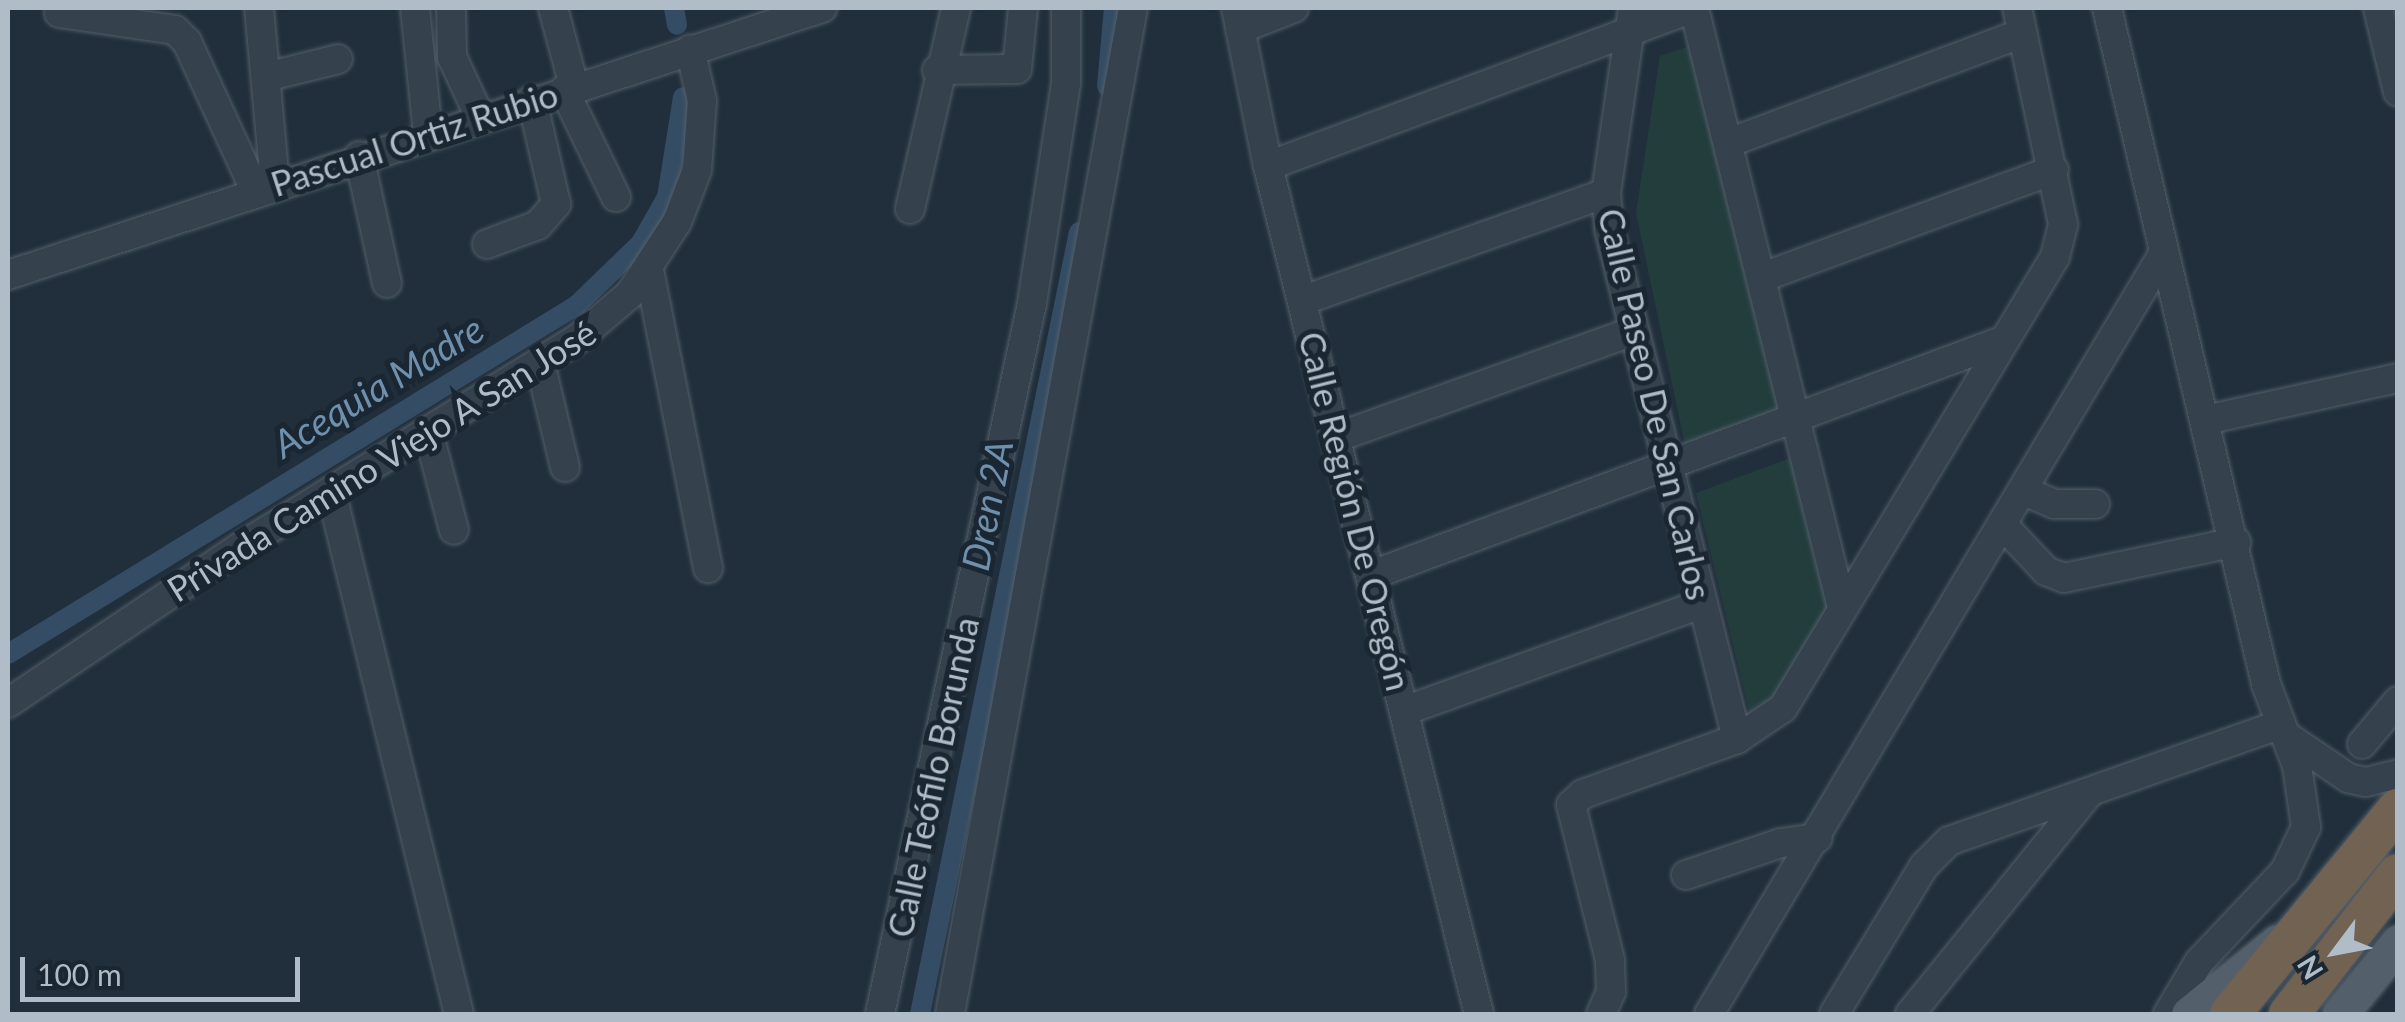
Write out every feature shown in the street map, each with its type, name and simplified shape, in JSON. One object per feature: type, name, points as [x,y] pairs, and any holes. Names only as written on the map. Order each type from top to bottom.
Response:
[{"type":"highway","points":[[2230,1014],[2398,809]]},
{"type":"highway","points":[[2289,1014],[2398,874]]},
{"type":"highway","points":[[2309,1014],[2330,962]]},
{"type":"main road","points":[[2189,1014],[2303,923]]},
{"type":"main road","points":[[2340,1014],[2398,943]]},
{"type":"street","points":[[259,8],[266,77],[265,186]]},
{"type":"street","points":[[416,8],[428,134]]},
{"type":"street","points":[[451,8],[452,57],[480,116]]},
{"type":"street","points":[[553,8],[569,88],[616,198]]},
{"type":"street","points":[[910,208],[937,70],[956,8]]},
{"type":"street","points":[[937,70],[1017,68],[1023,61],[1024,8]]},
{"type":"street","name":"Calle Teófilo Borunda","points":[[880,1014],[1032,304],[1066,83],[1066,8]]},
{"type":"street","name":"Calle Teófilo Borunda","points":[[950,1014],[1133,8]]},
{"type":"street","points":[[1238,18],[1294,8]]},
{"type":"street","points":[[1268,166],[1633,18],[1693,8],[1731,142],[1842,608]]},
{"type":"street","points":[[2107,8],[2162,256],[2236,542],[2266,684],[2305,806],[2298,852],[2199,962],[2168,1014]]},
{"type":"street","points":[[2378,8],[2398,92]]},
{"type":"street","name":"Pascual Ortiz Rubio","points":[[8,275],[265,186],[806,10]]},
{"type":"street","points":[[59,13],[175,30],[195,58],[265,186]]},
{"type":"street","name":"Calle Región De Oregón","points":[[1238,18],[1268,166],[1479,1014]]},
{"type":"street","name":"Calle Paseo De San Carlos","points":[[1633,18],[1606,193],[1632,332],[1738,738]]},
{"type":"street","points":[[1602,1014],[1611,992],[1610,960],[1572,805],[1583,794],[1738,738],[1783,708],[2062,239],[2054,170],[2019,20],[1731,142]]},
{"type":"street","name":"Privada Camino Viejo A San José","points":[[8,703],[330,491],[540,362],[606,316],[649,270],[697,170],[702,101],[690,49]]},
{"type":"street","points":[[266,77],[338,59]]},
{"type":"street","points":[[487,244],[538,225],[556,204],[532,100]]},
{"type":"street","points":[[359,156],[387,283]]},
{"type":"street","points":[[1763,277],[2054,170]]},
{"type":"street","points":[[1304,300],[1606,193]]},
{"type":"street","points":[[1710,1014],[2162,256]]},
{"type":"street","points":[[649,270],[708,568]]},
{"type":"street","points":[[1338,437],[1632,332]]},
{"type":"street","points":[[1372,575],[2002,341]]},
{"type":"street","points":[[540,362],[564,466]]},
{"type":"street","points":[[2204,420],[2398,378]]},
{"type":"street","points":[[428,431],[454,530]]},
{"type":"street","points":[[2024,490],[2054,504],[2095,504]]},
{"type":"street","points":[[330,491],[460,1014]]},
{"type":"street","points":[[2003,526],[2046,571],[2064,578],[2236,542]]},
{"type":"street","points":[[1404,710],[1702,604]]},
{"type":"street","points":[[2362,744],[2398,701]]},
{"type":"street","points":[[2284,731],[2348,778],[2366,782],[2398,774]]},
{"type":"street","points":[[1834,1014],[1936,850],[1969,830],[2284,731]]},
{"type":"street","points":[[1910,1014],[2088,794]]},
{"type":"street","points":[[1686,876],[1781,843],[1818,838]]},
{"type":"green space","points":[[1696,44],[1787,429],[1690,469],[1636,213],[1660,56]]},
{"type":"green space","points":[[1793,457],[1834,626],[1754,731],[1696,493]]},
{"type":"waterway","points":[[674,8],[677,25]]},
{"type":"waterway","name":"Dren 2A","points":[[1107,86],[1114,8]]},
{"type":"waterway","name":"Acequia Madre","points":[[8,654],[577,305],[641,243],[667,197],[683,97]]},
{"type":"waterway","name":"Dren 2A","points":[[920,1014],[1079,232]]}]
